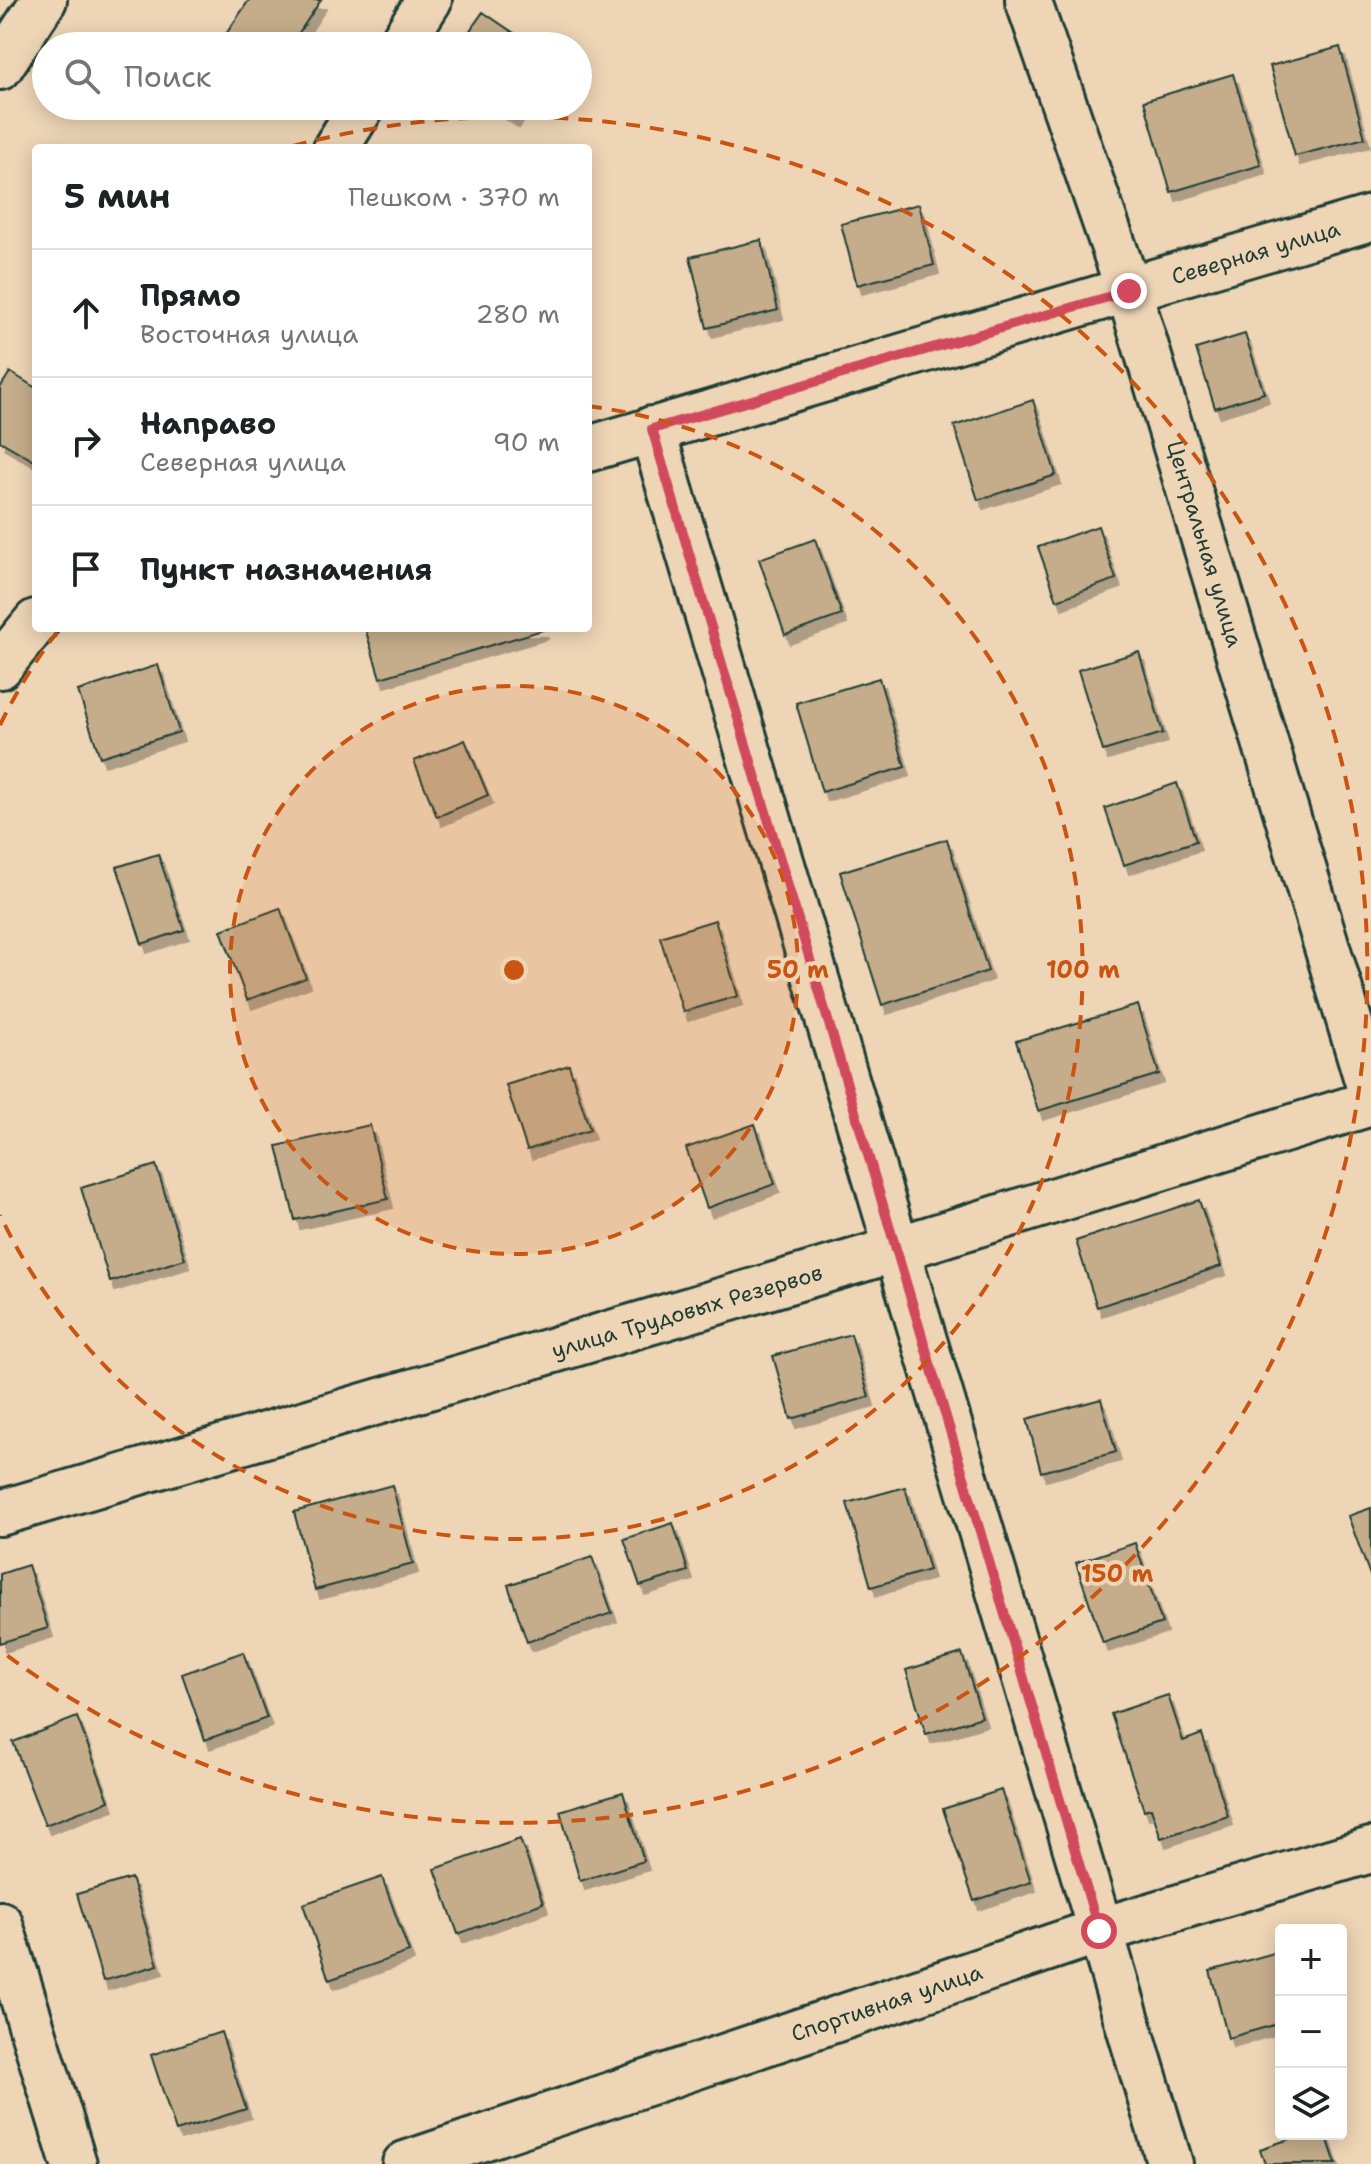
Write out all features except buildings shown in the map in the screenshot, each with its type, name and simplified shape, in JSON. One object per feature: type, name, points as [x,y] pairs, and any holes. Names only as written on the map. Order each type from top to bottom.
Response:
[{"type":"street","points":[[0,67],[44,0]]},
{"type":"street","points":[[409,32],[429,0]]},
{"type":"street","name":"Центральная улица","points":[[1028,0],[1129,291],[1371,1093]]},
{"type":"street","points":[[338,144],[353,120]]},
{"type":"street","name":"Северная улица","points":[[592,448],[1371,218]]},
{"type":"street","points":[[652,429],[1170,2164]]},
{"type":"street","points":[[0,666],[32,627]]},
{"type":"street","name":"улица Трудовых Резервов","points":[[0,1513],[897,1249],[1371,1103]]},
{"type":"street","name":"Спортивная улица","points":[[405,2164],[1099,1931],[1371,1850]]},
{"type":"street","points":[[0,1924],[74,2164]]},
{"type":"route","points":[[1099,1931],[652,429],[1129,291]]}]
